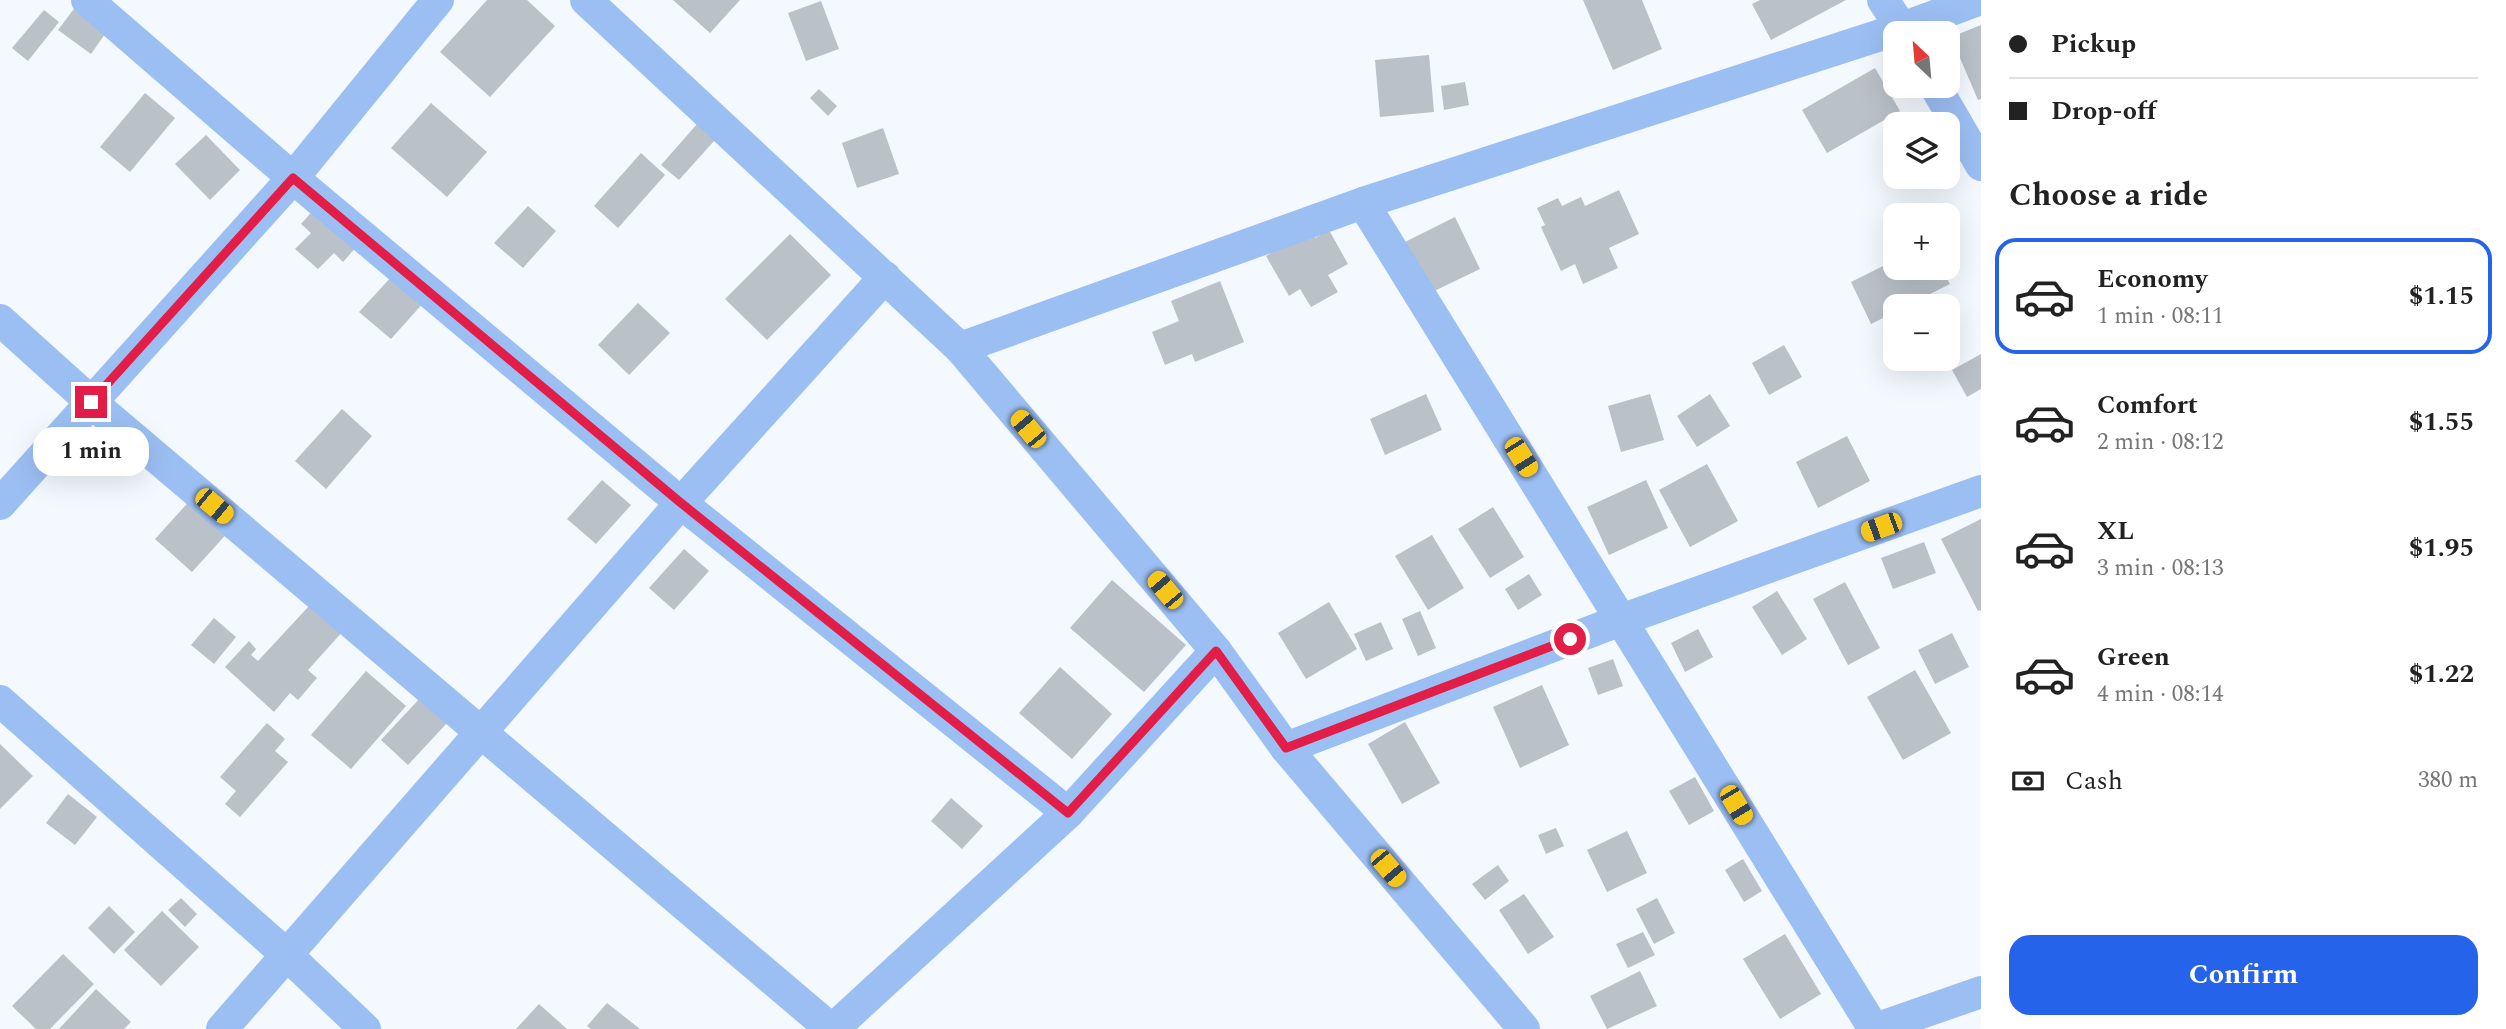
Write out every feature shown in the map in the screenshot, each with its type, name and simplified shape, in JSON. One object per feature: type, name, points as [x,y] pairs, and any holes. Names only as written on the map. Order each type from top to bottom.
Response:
[{"type":"street","points":[[87,0],[293,178],[681,503],[1068,813]]},
{"type":"street","points":[[0,504],[293,178],[438,0]]},
{"type":"street","points":[[586,0],[886,276],[960,348],[1216,651],[1286,748],[1524,1029]]},
{"type":"street","points":[[1883,0],[1897,21]]},
{"type":"street","points":[[1927,21],[1978,0]]},
{"type":"street","points":[[960,348],[1363,203],[1883,37]]},
{"type":"street","points":[[1942,98],[1981,165]]},
{"type":"street","points":[[1363,203],[1875,1029],[1981,992]]},
{"type":"street","points":[[222,1029],[681,503],[886,276]]},
{"type":"street","points":[[0,320],[91,402],[832,1029],[1068,813],[1216,651]]},
{"type":"street","points":[[1286,748],[1621,620],[1981,491]]},
{"type":"street","points":[[0,701],[287,955],[365,1029]]},
{"type":"building","points":[[487,0],[527,0],[555,26],[490,97],[440,52]]},
{"type":"building","points":[[673,0],[740,0],[710,33]]},
{"type":"building","points":[[1583,0],[1642,0],[1662,49],[1613,70]]},
{"type":"building","points":[[1760,0],[1846,0],[1771,40],[1752,4]]},
{"type":"building","points":[[80,1],[112,24],[91,54],[58,30]]},
{"type":"building","points":[[821,1],[839,49],[806,61],[788,13]]},
{"type":"building","points":[[44,10],[59,22],[28,61],[12,48]]},
{"type":"building","points":[[1981,25],[1981,99],[1978,100],[1960,58],[1960,33]]},
{"type":"building","points":[[1429,55],[1434,112],[1380,117],[1375,60]]},
{"type":"building","points":[[1875,68],[1883,82],[1883,98],[1892,98],[1900,111],[1883,112],[1883,121],[1827,153],[1802,110]]},
{"type":"building","points":[[1465,82],[1469,105],[1444,110],[1441,86]]},
{"type":"building","points":[[819,89],[837,106],[828,116],[810,98]]},
{"type":"building","points":[[145,93],[175,118],[130,172],[100,147]]},
{"type":"building","points":[[431,103],[487,152],[447,197],[391,148]]},
{"type":"building","points":[[705,115],[723,131],[679,180],[661,165]]},
{"type":"building","points":[[883,128],[899,174],[857,188],[842,143]]},
{"type":"building","points":[[206,135],[240,170],[210,200],[175,164]]},
{"type":"building","points":[[641,153],[665,175],[618,228],[594,206]]},
{"type":"building","points":[[1619,190],[1639,234],[1609,248],[1618,268],[1583,284],[1575,264],[1561,271],[1541,227],[1545,225],[1537,208],[1558,198],[1562,206],[1581,197],[1585,206]]},
{"type":"building","points":[[528,206],[556,231],[523,268],[494,243]]},
{"type":"building","points":[[316,207],[359,244],[343,262],[334,253],[318,269],[295,249],[311,233],[301,224]]},
{"type":"building","points":[[1455,217],[1480,269],[1428,294],[1403,243]]},
{"type":"building","points":[[1311,230],[1315,238],[1329,230],[1348,264],[1328,275],[1338,292],[1311,307],[1300,289],[1289,296],[1266,256]]},
{"type":"building","points":[[790,234],[831,275],[767,340],[725,299]]},
{"type":"building","points":[[1883,266],[1883,280],[1948,280],[1950,284],[1930,294],[1883,294],[1883,318],[1871,324],[1851,282]]},
{"type":"building","points":[[394,274],[425,301],[391,339],[359,312]]},
{"type":"building","points":[[1220,281],[1244,342],[1195,362],[1192,354],[1165,365],[1152,332],[1179,321],[1171,301]]},
{"type":"building","points":[[638,303],[670,333],[629,375],[598,345]]},
{"type":"building","points":[[1784,345],[1802,377],[1769,395],[1752,363]]},
{"type":"building","points":[[1981,354],[1981,389],[1967,397],[1953,371],[1960,371],[1960,366]]},
{"type":"building","points":[[1426,394],[1442,430],[1385,455],[1370,419]]},
{"type":"building","points":[[1650,394],[1664,440],[1621,452],[1608,406]]},
{"type":"building","points":[[1710,394],[1730,426],[1697,447],[1677,416]]},
{"type":"building","points":[[342,409],[372,436],[326,489],[295,461]]},
{"type":"building","points":[[1847,436],[1870,481],[1818,508],[1796,462]]},
{"type":"building","points":[[1707,464],[1738,521],[1690,547],[1659,490]]},
{"type":"building","points":[[602,480],[631,505],[596,544],[567,519]]},
{"type":"building","points":[[1646,480],[1668,528],[1609,555],[1587,507]]},
{"type":"building","points":[[195,495],[232,528],[192,572],[155,539]]},
{"type":"building","points":[[1493,507],[1524,557],[1490,578],[1458,529]]},
{"type":"building","points":[[1981,519],[1981,610],[1978,611],[1941,539]]},
{"type":"building","points":[[1432,535],[1464,588],[1428,610],[1395,556]]},
{"type":"building","points":[[1924,542],[1936,573],[1893,589],[1881,558]]},
{"type":"building","points":[[684,549],[709,571],[674,610],[649,588]]},
{"type":"building","points":[[1529,574],[1542,595],[1518,610],[1505,589]]},
{"type":"building","points":[[1112,580],[1186,645],[1144,692],[1070,628]]},
{"type":"building","points":[[1845,582],[1880,648],[1848,665],[1813,599]]},
{"type":"building","points":[[1777,591],[1807,639],[1782,655],[1752,607]]},
{"type":"building","points":[[322,592],[353,620],[308,670],[317,678],[298,700],[290,693],[274,712],[225,667],[249,641],[256,649],[251,655],[258,661]]},
{"type":"building","points":[[1329,602],[1357,649],[1306,679],[1278,633]]},
{"type":"building","points":[[1420,611],[1436,648],[1418,656],[1402,619]]},
{"type":"building","points":[[214,618],[236,637],[214,664],[191,645]]},
{"type":"building","points":[[1381,622],[1393,649],[1366,661],[1354,634]]},
{"type":"building","points":[[1698,629],[1713,657],[1685,672],[1671,643]]},
{"type":"building","points":[[1952,633],[1969,667],[1935,684],[1918,650]]},
{"type":"building","points":[[1613,659],[1623,686],[1598,695],[1588,668]]},
{"type":"building","points":[[1060,667],[1112,714],[1072,759],[1019,713]]},
{"type":"building","points":[[1915,670],[1951,733],[1903,760],[1867,697]]},
{"type":"building","points":[[366,671],[406,706],[351,769],[311,735]]},
{"type":"building","points":[[1542,685],[1569,745],[1520,768],[1493,707]]},
{"type":"building","points":[[421,697],[448,722],[408,765],[381,740]]},
{"type":"building","points":[[1405,722],[1440,783],[1402,804],[1368,744]]},
{"type":"building","points":[[267,723],[285,739],[275,751],[288,762],[240,817],[225,804],[236,791],[220,777]]},
{"type":"building","points":[[0,744],[33,776],[0,809]]},
{"type":"building","points":[[1695,777],[1714,811],[1689,825],[1669,791]]},
{"type":"building","points":[[68,794],[97,817],[75,845],[46,823]]},
{"type":"building","points":[[951,798],[983,826],[962,849],[931,821]]},
{"type":"building","points":[[1556,828],[1564,846],[1546,854],[1538,835]]},
{"type":"building","points":[[1627,831],[1647,873],[1607,892],[1587,850]]},
{"type":"building","points":[[1743,859],[1762,891],[1744,902],[1725,870]]},
{"type":"building","points":[[1498,865],[1509,881],[1485,900],[1472,884]]},
{"type":"building","points":[[1524,894],[1554,937],[1528,954],[1499,910]]},
{"type":"building","points":[[181,898],[197,914],[185,927],[168,910]]},
{"type":"building","points":[[1657,898],[1675,933],[1654,944],[1636,909]]},
{"type":"building","points":[[109,906],[135,932],[114,954],[88,928]]},
{"type":"building","points":[[162,911],[199,947],[161,986],[124,950]]},
{"type":"building","points":[[1643,932],[1655,955],[1628,968],[1616,944]]},
{"type":"building","points":[[1785,934],[1821,994],[1780,1019],[1743,959]]},
{"type":"building","points":[[63,954],[94,984],[50,1029],[36,1029],[12,1006]]},
{"type":"building","points":[[1640,971],[1657,1006],[1607,1029],[1590,996]]},
{"type":"building","points":[[96,989],[131,1022],[124,1029],[59,1029]]},
{"type":"building","points":[[607,1003],[640,1029],[591,1029],[587,1026]]},
{"type":"building","points":[[539,1004],[567,1029],[516,1029]]},
{"type":"route","points":[[91,402],[293,178],[681,503],[1068,813],[1216,651],[1286,748],[1570,639]]}]
